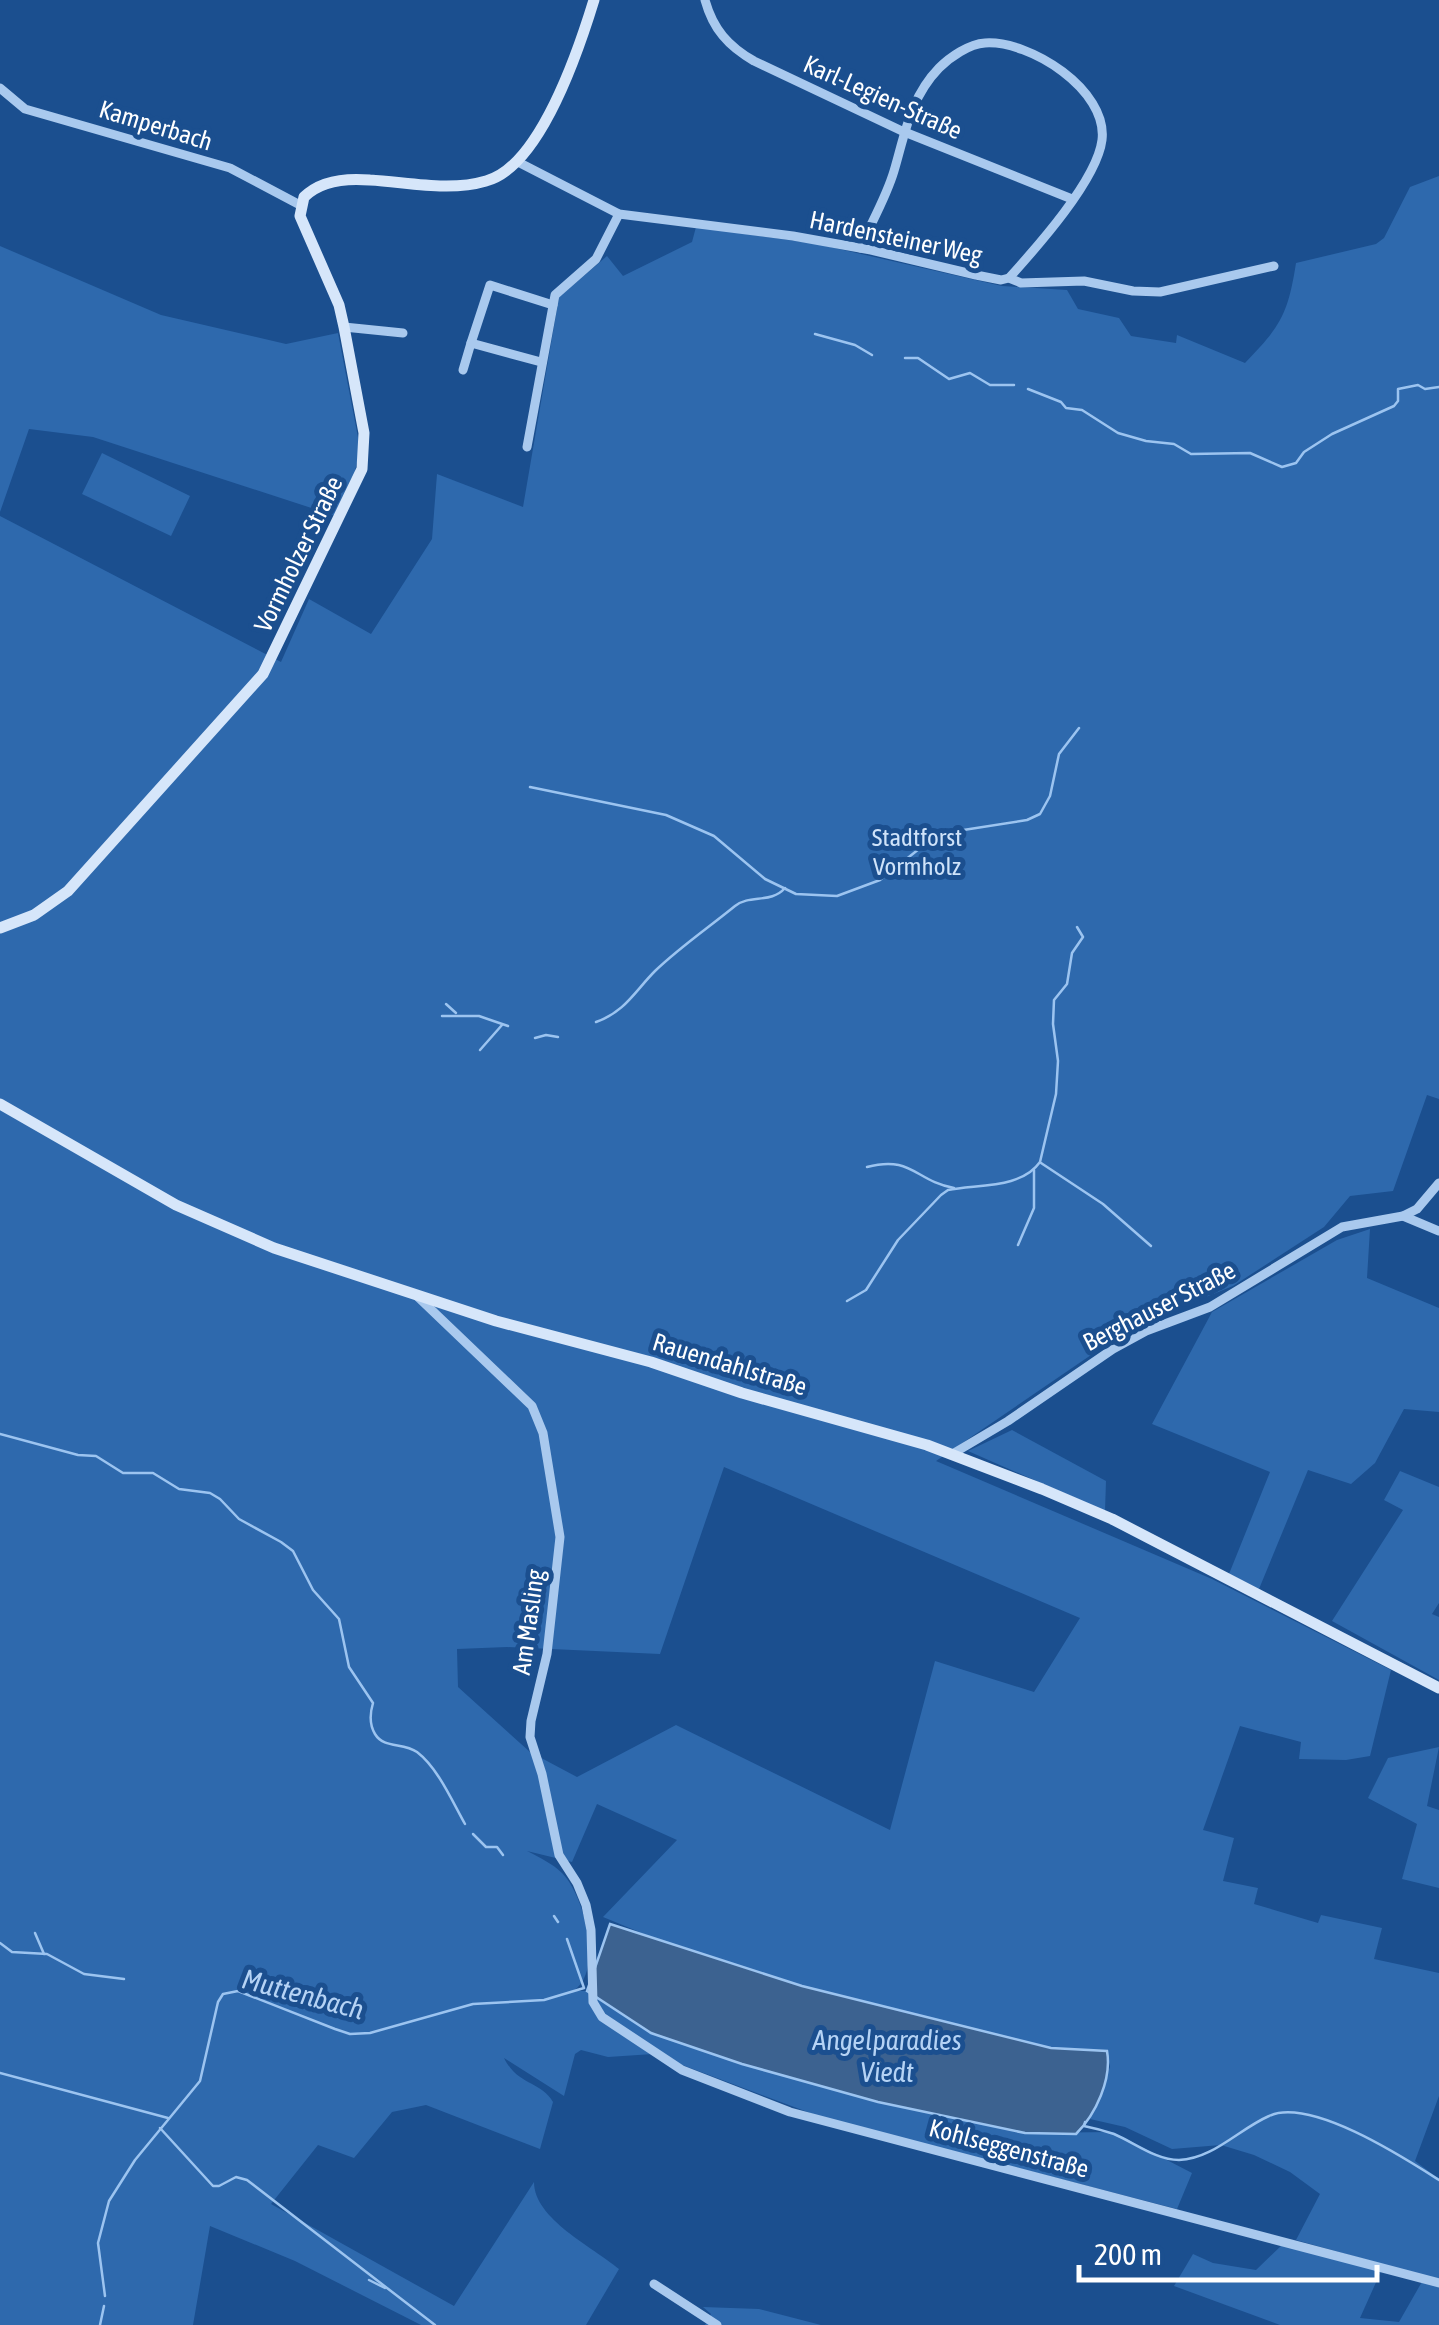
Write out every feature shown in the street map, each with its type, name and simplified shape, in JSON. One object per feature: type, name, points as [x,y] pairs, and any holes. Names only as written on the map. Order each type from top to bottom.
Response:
[{"type":"street","points":[[300,205],[312,189],[330,182],[360,179],[468,185],[503,174],[518,162],[562,84],[594,0]]},
{"type":"street","name":"Karl-Legien-Straße","points":[[705,0],[718,32],[738,52],[902,132],[1072,199]]},
{"type":"street","points":[[860,248],[894,170],[902,132],[924,87],[958,53],[980,43],[1012,45],[1031,52],[1082,88],[1101,122],[1099,155],[1092,172],[1009,278]]},
{"type":"street","name":"Kamperbach","points":[[0,88],[25,109],[230,168],[300,205]]},
{"type":"street","name":"Hardensteiner Weg","points":[[518,162],[619,214],[721,224],[860,248],[1021,283],[1084,280],[1160,292],[1274,266]]},
{"type":"street","name":"Vormholzer Straße","points":[[0,928],[34,915],[68,891],[245,697],[271,660],[362,469],[364,433],[344,326],[339,305],[300,216],[300,205]]},
{"type":"street","points":[[527,447],[558,290],[596,259],[619,214]]},
{"type":"street","points":[[463,370],[490,285],[553,305]]},
{"type":"street","points":[[344,326],[402,333]]},
{"type":"street","points":[[471,343],[541,362]]},
{"type":"street","name":"Rauendahlstraße","points":[[0,1104],[176,1204],[290,1253],[496,1321],[651,1362],[742,1393],[954,1454],[1112,1519],[1439,1688]]},
{"type":"street","points":[[1403,1216],[1417,1209],[1439,1183]]},
{"type":"street","points":[[1403,1216],[1439,1231]]},
{"type":"street","name":"Berghauser Straße","points":[[954,1454],[1092,1361],[1138,1335],[1210,1307],[1326,1234],[1354,1224],[1403,1216]]},
{"type":"street","name":"Am Masling","points":[[412,1292],[532,1406],[543,1433],[560,1537],[547,1654],[530,1721],[530,1738],[559,1855],[586,1906],[591,1930],[593,2002]]},
{"type":"street","name":"Kohlseggenstraße","points":[[593,2002],[602,2017],[682,2070],[775,2107],[1439,2282]]},
{"type":"street","points":[[654,2284],[717,2325]]},
{"type":"green space","name":"Stadtforst Vormholz","points":[[1439,176],[1439,1099],[1427,1095],[1393,1191],[1350,1196],[1324,1227],[1233,1286],[1132,1327],[936,1461],[1212,1579],[1391,1670],[1370,1756],[1299,1759],[1301,1742],[1240,1726],[1203,1830],[1234,1838],[1223,1881],[1258,1888],[1254,1904],[1318,1923],[1321,1915],[1382,1928],[1374,1959],[1439,1973],[1439,2096],[1415,2161],[1439,2179],[1439,2280],[1296,2240],[1320,2194],[1290,2172],[1254,2155],[1221,2145],[1172,2149],[1125,2127],[1090,2119],[1110,2067],[1107,2050],[1051,2048],[802,1986],[603,1917],[677,1840],[597,1804],[572,1862],[527,1851],[562,1873],[584,1915],[588,1968],[573,1991],[587,1991],[651,2033],[742,2064],[878,2102],[1025,2133],[1113,2132],[1192,2173],[1177,2209],[821,2117],[653,2054],[608,2057],[581,2050],[575,2054],[564,2096],[504,2058],[516,2074],[553,2102],[540,2149],[426,2105],[392,2112],[354,2158],[318,2145],[271,2204],[454,2306],[534,2182],[537,2195],[554,2220],[619,2269],[586,2325],[421,2325],[295,2261],[210,2226],[193,2325],[0,2325],[0,516],[281,662],[309,599],[371,634],[432,539],[437,474],[523,507],[559,297],[607,256],[623,276],[692,242],[696,227],[817,244],[1002,286],[1067,290],[1078,309],[1119,318],[1131,336],[1176,343],[1177,335],[1245,363],[1281,318],[1296,263],[1376,244],[1384,238],[1410,187]],"holes":[[[724,1467],[1080,1618],[1034,1692],[935,1661],[890,1830],[676,1725],[577,1777],[530,1752],[458,1687],[457,1649],[507,1647],[660,1654]]]},
{"type":"green space","points":[[0,246],[161,315],[286,344],[338,333],[360,448],[353,481],[336,516],[93,437],[29,429],[0,512]]},
{"type":"green space","points":[[102,453],[190,496],[171,536],[82,494]]},
{"type":"green space","points":[[1370,1229],[1367,1278],[1439,1308],[1439,1412],[1404,1409],[1375,1463],[1351,1484],[1308,1470],[1259,1589],[1229,1574],[1270,1472],[1152,1424],[1212,1312],[1337,1240]]},
{"type":"green space","points":[[1012,1430],[1106,1481],[1105,1511],[968,1451]]},
{"type":"green space","points":[[1400,1471],[1439,1487],[1439,1603],[1432,1614],[1439,1617],[1439,1680],[1332,1621],[1403,1510],[1384,1500]]},
{"type":"green space","points":[[1439,1747],[1427,1806],[1439,1810],[1439,1888],[1402,1879],[1417,1824],[1368,1798],[1388,1758]]},
{"type":"green space","points":[[1283,2244],[1382,2269],[1360,2318],[1399,2322],[1423,2280],[1439,2287],[1439,2325],[1280,2325],[1174,2286],[1193,2254],[1213,2263],[1256,2270]]},
{"type":"green space","points":[[703,2307],[759,2309],[821,2325],[705,2325],[711,2314]]},
{"type":"water","name":"Angelparadies Viedt","points":[[610,1924],[802,1986],[1051,2048],[1107,2051],[1105,2084],[1090,2117],[1076,2134],[1025,2133],[878,2102],[742,2064],[651,2033],[587,1991]]},
{"type":"waterway","points":[[815,334],[855,345],[872,355]]},
{"type":"waterway","points":[[905,358],[918,358],[949,379],[970,373],[990,385],[1014,385]]},
{"type":"waterway","points":[[1028,389],[1061,402],[1066,408],[1082,410],[1118,433],[1174,444],[1191,454],[1250,453],[1282,467],[1296,463],[1304,452],[1332,434],[1394,406],[1398,389],[1418,385],[1425,389],[1439,387]]},
{"type":"waterway","points":[[530,787],[666,815],[714,836],[765,879],[796,894],[837,896],[880,880],[929,841],[957,831],[1027,820],[1040,814],[1050,796],[1059,754],[1079,728]]},
{"type":"waterway","points":[[596,1022],[622,1007],[665,962],[735,906],[773,896],[785,888]]},
{"type":"waterway","points":[[847,1301],[866,1290],[898,1240],[941,1195],[948,1190],[1010,1181],[1032,1171],[1040,1162],[1056,1094],[1054,1000],[1067,984],[1072,953],[1083,937],[1077,927]]},
{"type":"waterway","points":[[446,1004],[456,1013]]},
{"type":"waterway","points":[[442,1016],[479,1016],[508,1026]]},
{"type":"waterway","points":[[480,1050],[502,1025]]},
{"type":"waterway","points":[[535,1038],[558,1037]]},
{"type":"waterway","points":[[1041,1163],[1103,1204],[1151,1246]]},
{"type":"waterway","points":[[867,1167],[894,1164],[954,1188]]},
{"type":"waterway","points":[[1018,1245],[1034,1208],[1034,1170]]},
{"type":"waterway","points":[[0,1434],[78,1455],[96,1456],[123,1473],[153,1473],[179,1489],[210,1493],[239,1519],[293,1551],[313,1590],[339,1619],[349,1667],[373,1703],[371,1719],[375,1734],[383,1742],[412,1749],[425,1759],[465,1824]]},
{"type":"waterway","points":[[473,1834],[486,1847],[497,1847],[503,1855]]},
{"type":"waterway","points":[[554,1916],[558,1922]]},
{"type":"waterway","points":[[35,1933],[44,1954]]},
{"type":"waterway","name":"Muttenbach","points":[[105,2296],[98,2243],[109,2201],[135,2160],[200,2081],[223,1994],[238,1991],[350,2034],[370,2033],[473,2004],[544,2000],[584,1988],[567,1939]]},
{"type":"waterway","points":[[0,1943],[12,1952],[47,1954],[84,1974],[124,1979]]},
{"type":"waterway","points":[[0,2073],[168,2118]]},
{"type":"waterway","name":"Muttenbach","points":[[1085,2122],[1084,2126],[1179,2160],[1203,2155],[1269,2116],[1287,2112],[1308,2115],[1356,2132],[1439,2180]]},
{"type":"waterway","points":[[160,2128],[213,2186],[236,2177],[247,2180],[435,2325]]},
{"type":"waterway","points":[[369,2280],[385,2288]]},
{"type":"waterway","name":"Muttenbach","points":[[100,2325],[104,2306]]}]
